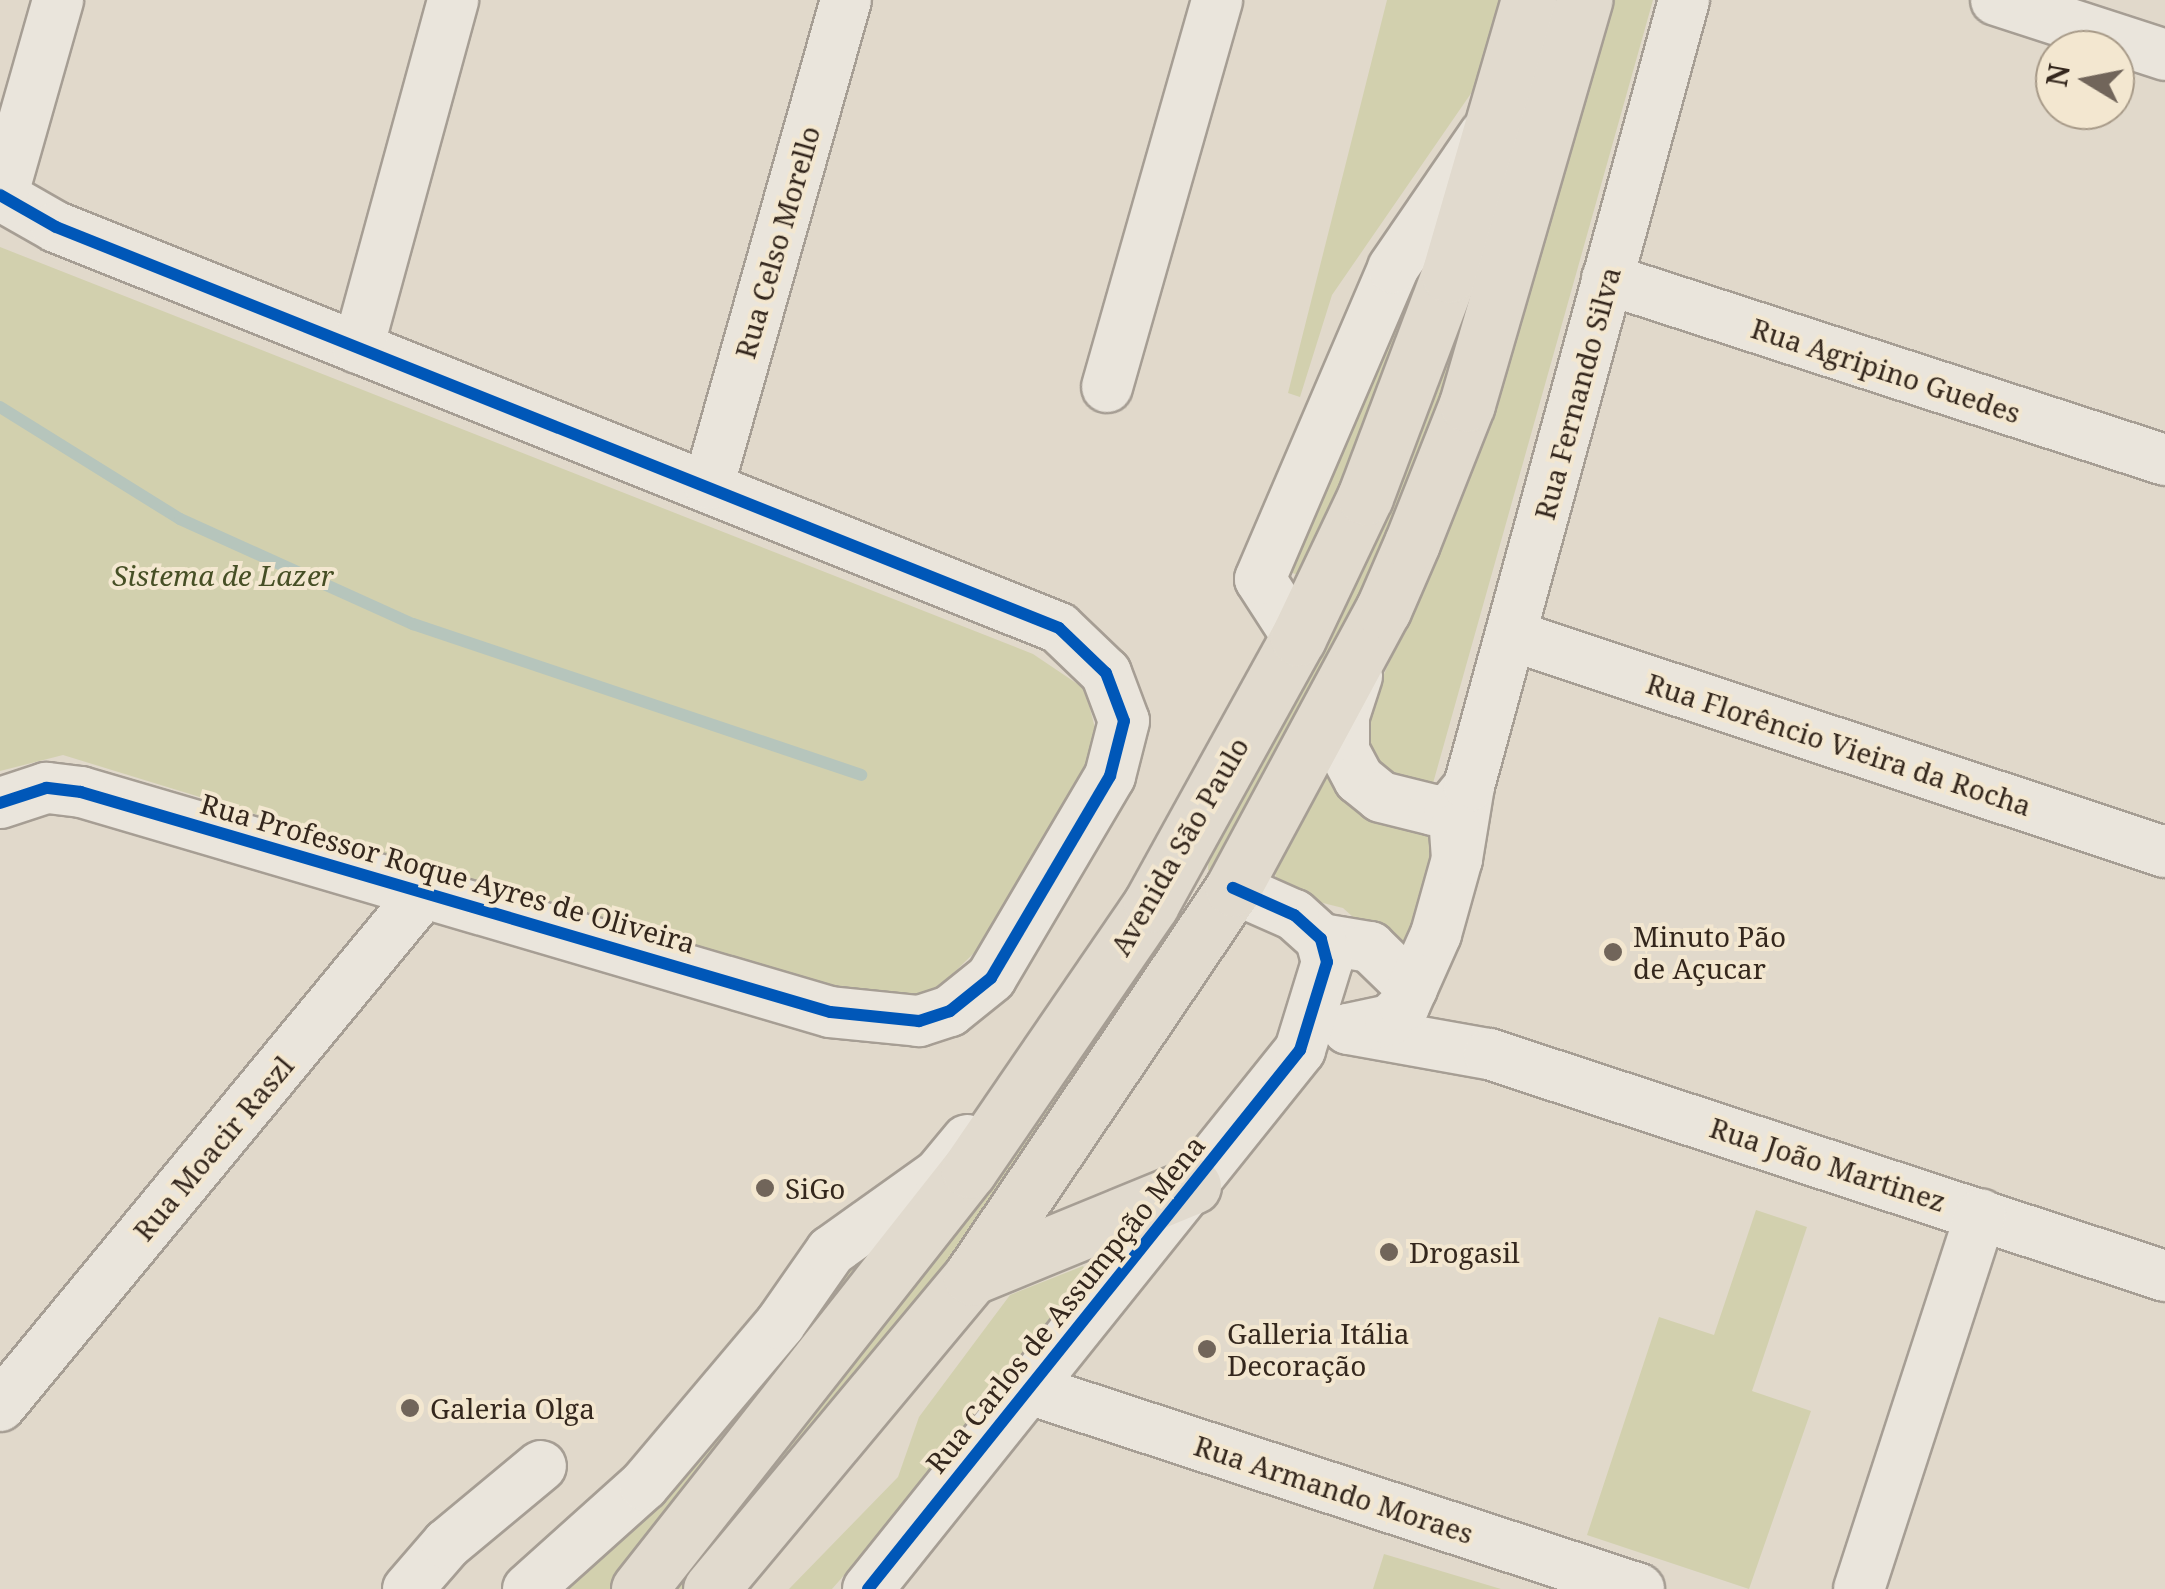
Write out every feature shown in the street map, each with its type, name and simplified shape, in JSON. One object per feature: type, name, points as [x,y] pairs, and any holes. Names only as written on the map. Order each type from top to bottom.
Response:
[{"type":"main road","points":[[710,1589],[971,1277],[1233,888],[1383,610],[1467,404],[1584,0]]},
{"type":"main road","name":"Avenida São Paulo","points":[[640,1589],[957,1185],[1052,1049],[1150,904],[1298,638],[1365,497],[1449,275],[1494,121],[1512,11]]},
{"type":"main road","points":[[1150,904],[1192,884],[1233,888]]},
{"type":"main road","points":[[971,1277],[1193,1186]]},
{"type":"street","points":[[58,0],[1,196],[56,227],[709,484]]},
{"type":"street","points":[[358,348],[453,0]]},
{"type":"street","name":"Rua Celso Morello","points":[[709,484],[846,0]]},
{"type":"street","points":[[1107,387],[1216,0]]},
{"type":"street","name":"Rua Fernando Silva","points":[[1394,1000],[1457,859],[1451,798],[1513,636],[1684,0]]},
{"type":"street","points":[[1996,0],[2165,56]]},
{"type":"street","name":"Rua Agripino Guedes","points":[[1607,279],[2165,460]]},
{"type":"street","name":"Rua Professor Roque Ayres de Oliveira","points":[[0,803],[46,788],[81,792],[426,890],[830,1012],[882,1022],[919,1021],[950,1010],[991,978],[1110,776],[1124,721],[1106,673],[1058,628],[709,484]]},
{"type":"street","points":[[1383,610],[1344,716],[1344,751],[1360,779],[1381,797],[1451,798]]},
{"type":"street","name":"Rua Florêncio Vieira da Rocha","points":[[1513,636],[2165,852]]},
{"type":"street","points":[[1233,888],[1294,916],[1321,940],[1327,962],[1300,1050]]},
{"type":"street","name":"Rua Moacir Raszl","points":[[0,1406],[426,890]]},
{"type":"street","points":[[1300,1050],[1394,1000],[1370,947],[1321,940]]},
{"type":"street","name":"Rua João Martinez","points":[[1394,1000],[1425,986],[1437,1009],[1490,1054]]},
{"type":"street","name":"Rua João Martinez","points":[[1394,1000],[1490,1054],[2165,1276]]},
{"type":"street","points":[[528,1589],[644,1485],[780,1324],[831,1251],[939,1174],[1052,1049]]},
{"type":"street","name":"Rua Carlos de Assumpção Mena","points":[[868,1589],[1300,1050]]},
{"type":"street","points":[[1859,1589],[1981,1214]]},
{"type":"street","name":"Rua Armando Moraes","points":[[1028,1389],[1639,1589]]},
{"type":"street","points":[[408,1589],[447,1544],[541,1466]]},
{"type":"green space","points":[[1387,0],[1504,0],[1483,76],[1332,295],[1300,397],[1288,393]]},
{"type":"green space","points":[[1573,0],[1399,534],[1222,877],[1208,870],[1209,851]]},
{"type":"green space","points":[[1606,0],[1653,0],[1430,794],[1376,773],[1362,740],[1368,709],[1412,613],[1499,371]]},
{"type":"green space","name":"Sistema de Lazer","points":[[0,247],[1033,654],[1085,689],[1096,732],[1087,785],[975,952],[930,996],[880,1006],[63,755],[0,771]]},
{"type":"green space","points":[[1429,257],[1396,377],[1300,576],[1288,571],[1290,550],[1354,428],[1398,299]]},
{"type":"green space","points":[[1323,755],[1440,839],[1403,962],[1343,908],[1303,898],[1276,877],[1271,859]]},
{"type":"green space","points":[[1177,921],[1187,931],[1011,1198],[694,1589],[666,1589],[1162,924]]},
{"type":"green space","points":[[1756,1210],[1807,1227],[1752,1391],[1811,1411],[1749,1589],[1587,1535],[1659,1317],[1714,1335]]},
{"type":"green space","points":[[872,1239],[883,1244],[624,1589],[555,1589]]},
{"type":"green space","points":[[1083,1266],[1096,1288],[832,1589],[789,1589],[898,1477],[919,1417],[1010,1295]]},
{"type":"green space","points":[[1384,1554],[1501,1589],[1373,1589]]},
{"type":"waterway","points":[[0,407],[180,519],[413,624],[861,775]]},
{"type":"cycle path","points":[[0,195],[56,227],[1059,628],[1106,673],[1124,721],[1110,776],[991,978],[950,1011],[919,1021],[830,1012],[81,792],[46,788],[0,803]]},
{"type":"cycle path","points":[[868,1589],[1300,1050],[1327,962],[1321,939],[1294,915],[1233,888]]},
{"type":"place","name":"Minuto Pão de Açucar","points":[[1613,952]]},
{"type":"place","name":"SiGo","points":[[765,1188]]},
{"type":"place","name":"Drogasil","points":[[1389,1252]]},
{"type":"place","name":"Galleria Itália Decoração","points":[[1207,1349]]},
{"type":"place","name":"Galeria Olga","points":[[410,1408]]}]
